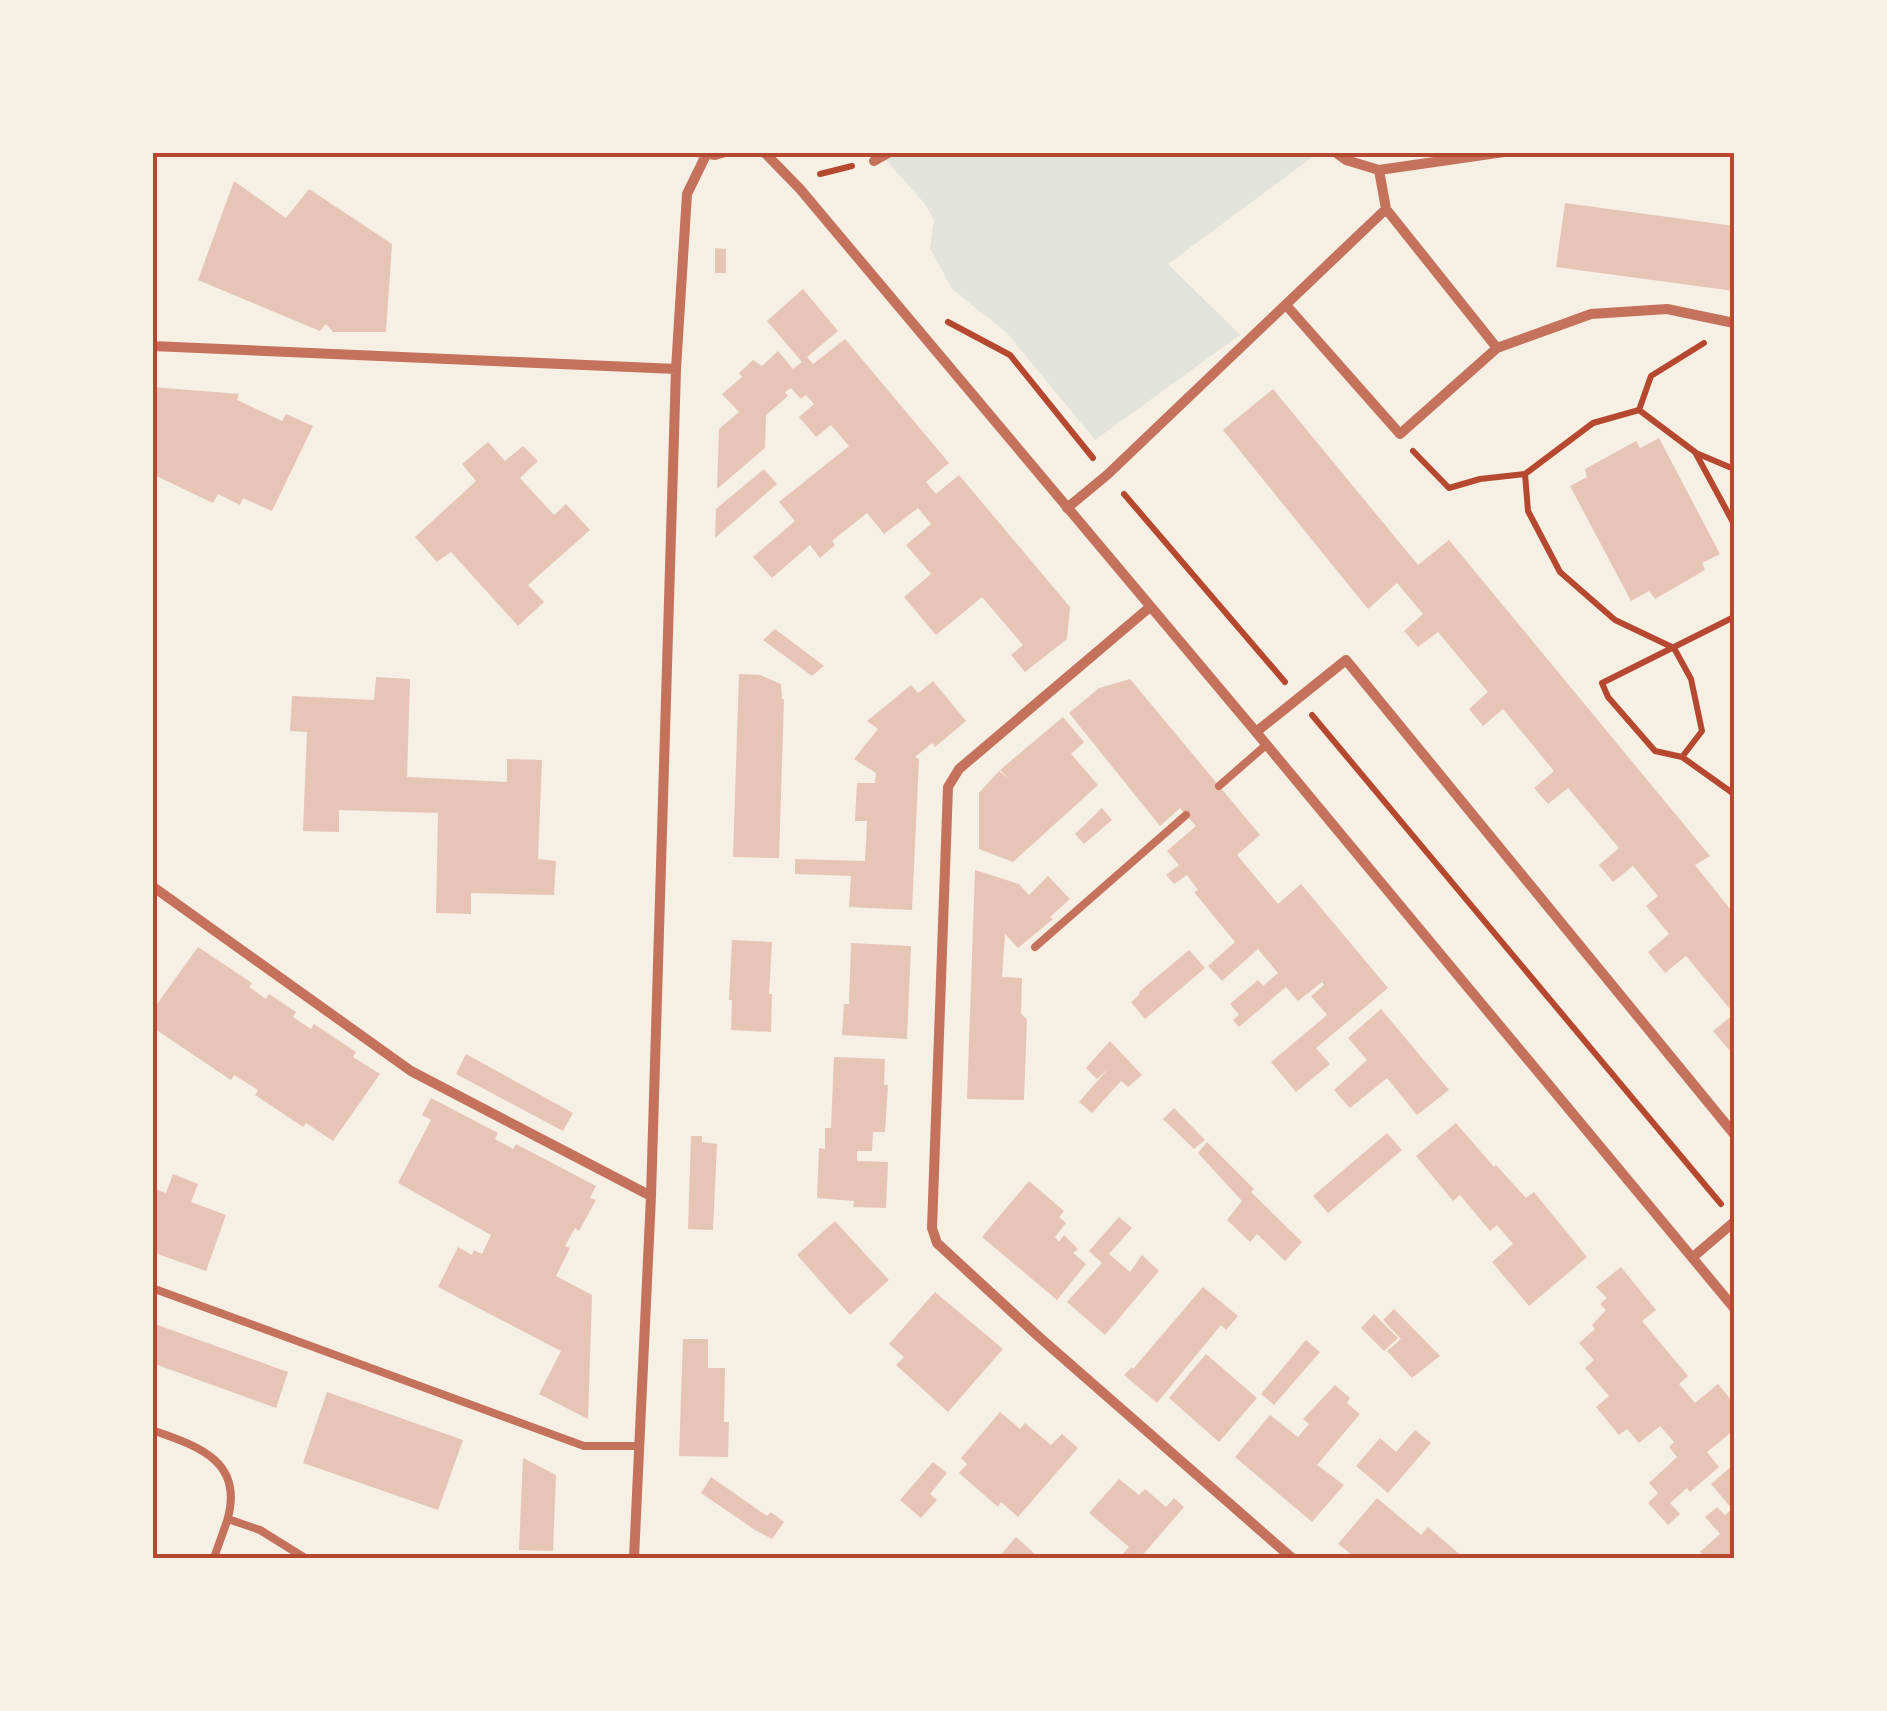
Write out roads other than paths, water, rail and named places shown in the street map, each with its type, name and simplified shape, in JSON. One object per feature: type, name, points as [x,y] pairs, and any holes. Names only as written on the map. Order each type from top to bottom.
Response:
[{"type":"street","points":[[634,1558],[651,1196],[676,369],[687,194],[702,154],[725,152]]},
{"type":"street","points":[[764,152],[1256,732],[1734,1308]]},
{"type":"street","points":[[874,160],[890,152]]},
{"type":"street","points":[[1335,152],[1346,160],[1379,170],[1504,152]]},
{"type":"street","points":[[1379,170],[1386,209],[1498,348]]},
{"type":"street","points":[[1067,508],[1108,476],[1386,209]]},
{"type":"street","points":[[1286,305],[1400,434],[1498,348],[1591,314],[1667,309],[1734,323]]},
{"type":"street","points":[[152,346],[676,369]]},
{"type":"street","points":[[1150,607],[959,768],[948,787],[932,1228],[937,1242],[1038,1336],[1292,1558]]},
{"type":"street","points":[[1256,732],[1346,660],[1734,1134]]},
{"type":"street","points":[[152,886],[412,1071],[651,1196]]},
{"type":"street","points":[[1693,1257],[1734,1222]]},
{"type":"lane","points":[[1219,786],[1266,745]]},
{"type":"lane","points":[[1035,947],[1186,815]]},
{"type":"lane","points":[[152,1288],[584,1446],[640,1446]]},
{"type":"lane","points":[[152,1430],[213,1456],[227,1476],[232,1493],[228,1519],[214,1558]]},
{"type":"lane","points":[[228,1519],[260,1530],[304,1558]]}]
